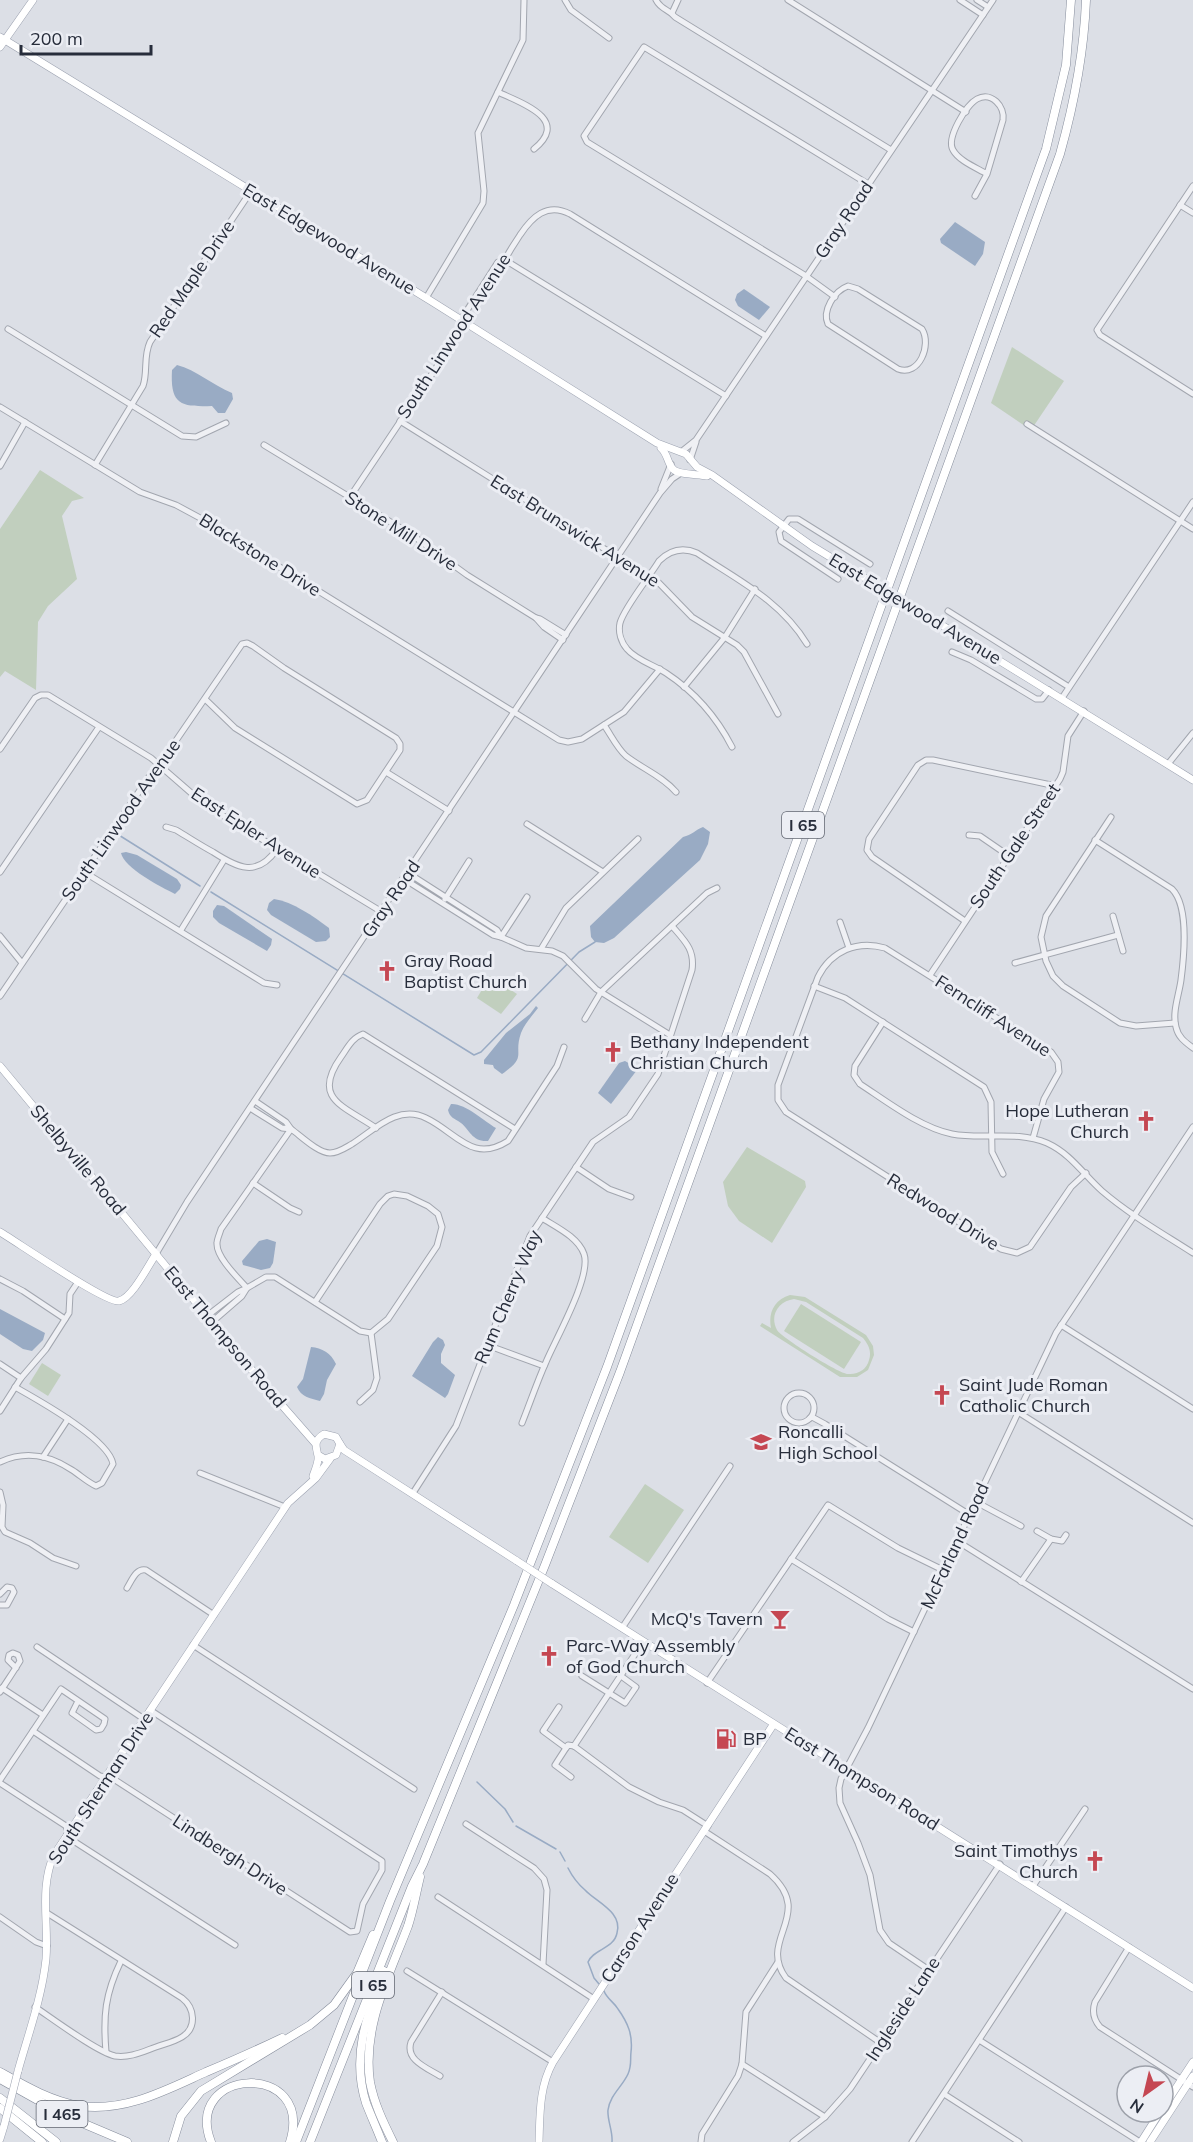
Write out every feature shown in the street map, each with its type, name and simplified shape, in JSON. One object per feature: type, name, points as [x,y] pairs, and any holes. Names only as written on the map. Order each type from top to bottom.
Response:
[{"type":"highway","name":"I 65","points":[[296,2142],[390,1901],[514,1605],[607,1367],[1033,188],[1061,91],[1069,35],[1071,0]]},
{"type":"highway","name":"I 65","points":[[310,2142],[412,1886],[545,1565],[620,1372],[1060,154],[1075,95],[1084,39],[1086,0]]},
{"type":"highway","points":[[393,2142],[380,2116],[372,2091],[369,2070],[370,2039],[376,2013],[409,1923],[423,1864]]},
{"type":"highway","points":[[382,2142],[363,2091],[360,2068],[362,2039],[372,2003],[415,1898]]},
{"type":"highway","points":[[173,2142],[180,2116],[201,2091],[310,2025],[334,2005],[349,1986],[360,1966],[390,1901]]},
{"type":"highway","points":[[0,2072],[35,2091],[63,2102],[98,2107],[122,2105],[158,2094],[310,2025]]},
{"type":"highway","name":"I 465","points":[[0,2079],[62,2114],[127,2142]]},
{"type":"highway","points":[[211,2142],[207,2123],[214,2103],[226,2090],[247,2082],[265,2084],[283,2097],[292,2117],[293,2132],[290,2142]]},
{"type":"highway","name":"I 465","points":[[0,2098],[61,2142]]},
{"type":"highway","points":[[0,2108],[42,2142]]},
{"type":"highway","points":[[30,2120],[56,2142]]},
{"type":"main road","points":[[0,47],[3,38],[33,0]]},
{"type":"main road","name":"East Edgewood Avenue","points":[[3,38],[657,443],[680,453]]},
{"type":"main road","name":"East Edgewood Avenue","points":[[657,443],[667,454],[671,465]]},
{"type":"main road","points":[[680,453],[686,454],[690,459],[690,467],[683,473],[675,471],[671,465],[672,458],[680,453]]},
{"type":"main road","name":"East Edgewood Avenue","points":[[690,459],[697,467],[818,549],[1193,780]]},
{"type":"main road","name":"East Edgewood Avenue","points":[[683,473],[697,473],[716,478]]},
{"type":"main road","name":"Shelbyville Road","points":[[0,1066],[156,1254]]},
{"type":"main road","points":[[0,1232],[78,1282]]},
{"type":"main road","name":"Gray Road","points":[[78,1282],[107,1299],[118,1302],[128,1295],[156,1254]]},
{"type":"main road","name":"East Thompson Road","points":[[156,1254],[315,1443]]},
{"type":"main road","name":"East Thompson Road","points":[[294,1420],[320,1436]]},
{"type":"main road","points":[[376,1470],[364,1463],[318,1455],[315,1443],[320,1436],[332,1435],[344,1450],[413,1493],[707,1683]]},
{"type":"main road","points":[[333,1457],[340,1444]]},
{"type":"main road","name":"South Sherman Drive","points":[[311,1481],[318,1455]]},
{"type":"main road","name":"South Sherman Drive","points":[[0,2139],[43,1978],[47,1946],[46,1884],[48,1871],[56,1851],[285,1507],[316,1478],[333,1457]]},
{"type":"main road","name":"East Thompson Road","points":[[707,1683],[1000,1864],[1193,1988]]},
{"type":"main road","name":"Carson Avenue","points":[[539,2142],[540,2101],[547,2073],[553,2062],[773,1725]]},
{"type":"main road","points":[[1175,2096],[1188,2083],[1193,2062]]},
{"type":"main road","points":[[1150,2142],[1193,2076]]},
{"type":"main road","points":[[1140,2142],[1152,2124]]},
{"type":"street","points":[[426,298],[483,203],[484,191],[478,133],[523,40],[524,0]]},
{"type":"street","points":[[565,0],[571,10],[609,38]]},
{"type":"street","points":[[656,0],[664,10],[672,12],[675,17],[891,150]]},
{"type":"street","points":[[672,12],[678,0]]},
{"type":"street","points":[[788,0],[933,89],[966,112]]},
{"type":"street","points":[[960,0],[983,15]]},
{"type":"street","points":[[977,0],[988,7]]},
{"type":"street","name":"Gray Road","points":[[680,453],[696,440],[993,0]]},
{"type":"street","points":[[835,297],[806,276],[584,138],[591,123],[644,47],[868,184]]},
{"type":"street","points":[[498,92],[538,112],[545,119],[548,130],[542,142],[534,149]]},
{"type":"street","points":[[975,196],[987,174],[1004,111],[998,103],[984,97],[975,101],[966,112],[952,134],[952,147],[959,157],[987,174]]},
{"type":"street","points":[[1193,186],[1098,327],[1100,335],[1193,394]]},
{"type":"street","name":"Red Maple Drive","points":[[95,465],[144,383],[145,354],[148,344],[251,191]]},
{"type":"street","points":[[1180,205],[1193,213]]},
{"type":"street","name":"South Linwood Avenue","points":[[350,497],[462,329],[464,315],[498,262],[505,260],[535,215],[544,211],[564,211],[765,336]]},
{"type":"street","points":[[505,260],[726,396]]},
{"type":"street","points":[[854,287],[919,327],[925,333],[926,338],[922,355],[915,367],[902,370],[831,327],[826,313],[835,297],[842,288],[854,287]]},
{"type":"street","points":[[8,329],[178,434],[190,437],[202,435],[226,423]]},
{"type":"street","name":"Blackstone Drive","points":[[0,407],[140,492],[176,505],[202,519],[553,737],[564,742],[582,739],[604,725]]},
{"type":"street","points":[[0,466],[25,422]]},
{"type":"street","name":"East Brunswick Avenue","points":[[400,422],[619,556],[665,588],[692,617],[737,645],[748,657],[778,714]]},
{"type":"street","points":[[1027,424],[1193,529]]},
{"type":"street","name":"Gray Road","points":[[690,459],[696,440]]},
{"type":"street","name":"Stone Mill Drive","points":[[264,445],[420,540],[467,575],[540,619],[564,638]]},
{"type":"street","name":"Gray Road","points":[[660,493],[671,465]]},
{"type":"street","name":"Gray Road","points":[[156,1254],[187,1202],[660,493],[672,479],[683,473]]},
{"type":"street","points":[[1062,698],[1193,502]]},
{"type":"street","name":"East Edgewood Avenue","points":[[838,579],[781,541],[779,533],[783,525],[791,518],[798,519],[870,564]]},
{"type":"street","points":[[732,747],[710,712],[684,687],[660,669],[630,652],[624,645],[620,634],[623,616],[665,555],[686,549],[697,553],[755,589],[784,613],[807,644]]},
{"type":"street","points":[[684,687],[725,637],[755,589]]},
{"type":"street","name":"East Edgewood Avenue","points":[[948,611],[1069,687]]},
{"type":"street","name":"South Linwood Avenue","points":[[0,996],[242,644],[253,646],[396,738],[400,744],[400,750],[386,772]]},
{"type":"street","name":"East Edgewood Avenue","points":[[951,652],[979,664],[1036,699],[1042,699],[1049,690]]},
{"type":"street","points":[[660,669],[627,710],[604,725],[619,749],[668,783],[676,792]]},
{"type":"street","name":"East Epler Avenue","points":[[0,749],[35,698],[48,695],[151,758],[210,807],[382,912]]},
{"type":"street","points":[[205,699],[245,735],[354,803],[361,804],[367,800],[386,772],[449,811]]},
{"type":"street","name":"South Gale Street","points":[[930,975],[1063,774],[1070,733],[1084,711]]},
{"type":"street","points":[[0,872],[99,727]]},
{"type":"street","points":[[1168,764],[1193,733]]},
{"type":"street","points":[[965,921],[870,855],[867,846],[869,839],[918,765],[924,761],[933,760],[1056,786]]},
{"type":"street","points":[[1111,817],[1046,915],[1041,937],[1044,955],[1051,972],[1063,986],[1120,1023],[1136,1026],[1175,1023]]},
{"type":"street","points":[[527,824],[603,872]]},
{"type":"street","points":[[166,827],[176,830],[224,860],[242,868],[262,865],[277,849]]},
{"type":"street","points":[[969,835],[980,836],[1009,856]]},
{"type":"street","points":[[541,949],[566,908],[638,839]]},
{"type":"street","points":[[1095,840],[1170,888],[1182,905],[1181,980],[1175,1023],[1181,1039],[1193,1048]]},
{"type":"street","points":[[181,930],[224,860]]},
{"type":"street","points":[[445,901],[470,861]]},
{"type":"street","points":[[84,872],[264,983],[277,985]]},
{"type":"street","points":[[408,873],[493,935],[518,945],[552,951],[569,961],[601,992],[670,1035]]},
{"type":"street","points":[[404,879],[445,901]]},
{"type":"street","points":[[585,1019],[601,992],[707,893],[717,888]]},
{"type":"street","points":[[501,937],[526,897]]},
{"type":"street","points":[[1113,916],[1123,951]]},
{"type":"street","points":[[840,922],[849,948],[827,963],[814,986],[842,996],[984,1087],[991,1102],[993,1156],[1003,1174]]},
{"type":"street","name":"Rum Cherry Way","points":[[413,1493],[456,1426],[526,1244],[596,1139],[632,1113],[658,1074],[694,958],[690,947],[672,926]]},
{"type":"street","points":[[1015,963],[1118,935]]},
{"type":"street","points":[[0,936],[22,963]]},
{"type":"street","name":"Ferncliff Avenue","points":[[849,948],[869,945],[885,948],[1050,1050],[1056,1056],[1059,1074],[1044,1101],[1033,1138]]},
{"type":"street","name":"Redwood Drive","points":[[814,986],[778,1085],[777,1097],[786,1112],[1009,1252],[1022,1252],[1032,1245],[1073,1185],[1086,1173]]},
{"type":"street","points":[[883,1022],[856,1064],[855,1078],[861,1085],[933,1128],[960,1135],[1015,1135],[1033,1138],[1063,1152],[1102,1191],[1134,1215],[1193,1253]]},
{"type":"street","points":[[376,1128],[338,1102],[328,1087],[332,1069],[354,1038],[363,1034],[515,1129]]},
{"type":"street","points":[[255,1101],[319,1149],[329,1153],[341,1150],[402,1113],[428,1118],[478,1150],[494,1149],[508,1141],[557,1066],[564,1047]]},
{"type":"street","points":[[250,1108],[282,1128],[291,1129]]},
{"type":"street","name":"McFarland Road","points":[[929,1970],[889,1943],[880,1930],[870,1875],[840,1803],[839,1788],[1061,1325],[1193,1127]]},
{"type":"street","points":[[247,1288],[221,1256],[216,1244],[221,1229],[291,1129]]},
{"type":"street","points":[[576,1167],[609,1189],[631,1197]]},
{"type":"street","points":[[253,1183],[299,1212]]},
{"type":"street","points":[[209,1319],[238,1292],[266,1277],[275,1277],[360,1331],[371,1333],[388,1319],[437,1246],[442,1227],[438,1214],[401,1194],[388,1196],[380,1204],[315,1302]]},
{"type":"street","points":[[522,1423],[544,1366],[565,1324],[586,1261],[583,1250],[575,1240],[542,1218]]},
{"type":"street","points":[[0,1279],[23,1291],[65,1319]]},
{"type":"street","points":[[0,1411],[21,1378],[46,1349],[69,1313],[70,1294],[78,1282]]},
{"type":"street","points":[[1061,1325],[1193,1409]]},
{"type":"street","points":[[360,1402],[373,1390],[377,1378],[371,1333]]},
{"type":"street","points":[[487,1345],[544,1366]]},
{"type":"street","points":[[0,1364],[21,1378]]},
{"type":"street","points":[[0,1462],[22,1455],[43,1456],[64,1465],[96,1486],[102,1483],[114,1462],[94,1438],[68,1419],[15,1387]]},
{"type":"street","points":[[810,1418],[814,1407],[811,1399],[799,1393],[790,1396],[784,1408],[790,1420],[799,1423],[810,1418],[825,1424],[970,1515]]},
{"type":"street","points":[[1018,1412],[1193,1523]]},
{"type":"street","points":[[43,1456],[68,1419]]},
{"type":"street","points":[[622,1628],[730,1466]]},
{"type":"street","points":[[200,1473],[285,1507]]},
{"type":"street","points":[[0,1492],[3,1502],[2,1527],[5,1532],[30,1543],[53,1558],[76,1566]]},
{"type":"street","points":[[976,1502],[1021,1526]]},
{"type":"street","points":[[707,1683],[828,1506],[898,1548],[944,1570]]},
{"type":"street","points":[[1037,1531],[1051,1539],[1062,1541],[1066,1535]]},
{"type":"street","points":[[1021,1582],[1051,1539]]},
{"type":"street","points":[[957,1541],[1193,1689]]},
{"type":"street","points":[[791,1558],[888,1619],[914,1632]]},
{"type":"street","points":[[127,1588],[137,1572],[141,1569],[146,1570],[214,1615]]},
{"type":"street","points":[[0,1594],[7,1587],[11,1587],[14,1592],[7,1605],[0,1605]]},
{"type":"street","points":[[574,1746],[644,1642]]},
{"type":"street","points":[[193,1645],[414,1789]]},
{"type":"street","points":[[36,1647],[144,1719]]},
{"type":"street","points":[[16,1668],[1,1690],[43,1716]]},
{"type":"street","points":[[582,1676],[625,1703],[635,1689],[634,1685],[621,1676]]},
{"type":"street","points":[[78,1701],[72,1713],[96,1730],[101,1729],[105,1719],[61,1689],[0,1781],[66,1826],[72,1840],[235,1945]]},
{"type":"street","points":[[559,1707],[543,1731],[566,1748]]},
{"type":"street","name":"Lindbergh Drive","points":[[33,1731],[100,1776],[112,1779],[354,1933],[359,1926],[364,1900],[379,1875],[383,1863],[381,1860],[150,1710]]},
{"type":"street","points":[[571,1777],[555,1765],[568,1745],[574,1746],[629,1787],[659,1802],[683,1810],[770,1874],[778,1881],[785,1893],[789,1914],[778,1945],[778,1962],[782,1974],[792,1984],[881,2043]]},
{"type":"street","points":[[1033,1886],[1085,1809]]},
{"type":"street","points":[[466,1824],[534,1869],[544,1879],[547,1890],[543,1964]]},
{"type":"street","name":"Ingleside Lane","points":[[793,2142],[825,2117],[850,2089],[1000,1864]]},
{"type":"street","points":[[438,1897],[594,1999]]},
{"type":"street","points":[[912,2142],[1066,1907]]},
{"type":"street","points":[[35,2007],[105,2052],[116,2056],[129,2056],[181,2037],[191,2025],[191,2009],[182,1998],[47,1913]]},
{"type":"street","points":[[0,1917],[36,1942],[47,1946]]},
{"type":"street","points":[[1129,1947],[1095,2001],[1094,2018],[1100,2027],[1188,2083]]},
{"type":"street","points":[[105,2052],[106,2000],[121,1961]]},
{"type":"street","points":[[701,2141],[702,2134],[735,2084],[742,2064],[746,2012],[778,1962]]},
{"type":"street","points":[[407,1971],[553,2062]]},
{"type":"street","points":[[440,2076],[412,2058],[409,2049],[442,1992]]},
{"type":"street","points":[[979,2040],[1140,2142]]},
{"type":"street","points":[[742,2064],[825,2117]]},
{"type":"street","points":[[944,2094],[1019,2142]]},
{"type":"green space","points":[[1012,347],[1064,381],[1031,430],[991,403]]},
{"type":"green space","points":[[40,470],[84,498],[72,501],[62,516],[77,579],[48,606],[38,622],[36,690],[5,671],[0,677],[0,529]]},
{"type":"green space","points":[[490,976],[517,994],[501,1014],[477,998]]},
{"type":"green space","points":[[747,1147],[805,1181],[806,1187],[772,1243],[739,1221],[728,1206],[723,1182]]},
{"type":"green space","points":[[790,1295],[805,1297],[866,1335],[873,1346],[874,1355],[868,1370],[857,1377],[840,1377],[760,1326],[762,1323],[771,1328],[771,1312],[784,1297]],"holes":[[[794,1299],[806,1302],[863,1338],[870,1354],[864,1369],[855,1374],[848,1374],[834,1368],[811,1355],[777,1330],[774,1319],[780,1306]]]},
{"type":"green space","points":[[801,1304],[861,1342],[844,1369],[784,1331]]},
{"type":"green space","points":[[42,1363],[61,1375],[48,1396],[29,1384]]},
{"type":"green space","points":[[645,1484],[684,1510],[648,1563],[609,1537]]},
{"type":"water","points":[[955,222],[985,242],[983,254],[975,266],[941,243],[940,239]]},
{"type":"water","points":[[744,289],[770,307],[759,320],[738,306],[735,300],[737,294]]},
{"type":"water","points":[[177,365],[191,370],[232,393],[233,399],[225,413],[218,413],[212,406],[192,406],[180,402],[173,391],[172,382],[172,370]]},
{"type":"water","points":[[703,827],[710,832],[708,844],[700,860],[614,938],[604,943],[595,942],[591,937],[590,926],[683,837]]},
{"type":"water","points":[[121,853],[137,855],[177,879],[181,885],[180,889],[175,894],[144,876],[124,859]]},
{"type":"water","points":[[274,899],[296,906],[316,919],[329,928],[330,937],[326,941],[316,942],[271,915],[267,910],[269,903]]},
{"type":"water","points":[[217,905],[224,906],[272,939],[267,951],[219,923],[213,917],[213,911]]},
{"type":"water","points":[[536,1006],[538,1008],[521,1033],[515,1063],[502,1074],[493,1065],[484,1064],[484,1060],[506,1033],[530,1014]]},
{"type":"water","points":[[625,1061],[637,1070],[611,1104],[598,1093],[619,1063]]},
{"type":"water","points":[[451,1104],[468,1109],[496,1128],[488,1141],[475,1138],[451,1116],[448,1110]]},
{"type":"water","points":[[267,1239],[276,1242],[270,1268],[261,1270],[243,1265],[242,1261],[259,1241]]},
{"type":"water","points":[[0,1309],[45,1333],[43,1340],[32,1351],[23,1349],[0,1334]]},
{"type":"water","points":[[438,1337],[445,1345],[441,1354],[441,1363],[455,1375],[445,1398],[412,1376]]},
{"type":"water","points":[[311,1347],[326,1352],[336,1364],[327,1380],[320,1401],[303,1395],[297,1387],[303,1379]]},
{"type":"waterway","points":[[114,832],[200,886]]},
{"type":"waterway","points":[[211,892],[474,1055],[481,1052],[579,952],[595,942]]},
{"type":"waterway","points":[[477,1782],[505,1809],[513,1822]]},
{"type":"waterway","points":[[516,1826],[556,1849]]},
{"type":"waterway","points":[[560,1852],[565,1861]]},
{"type":"waterway","points":[[568,1868],[580,1885],[612,1913],[618,1926],[612,1942],[594,1954],[588,1962],[599,1984]]},
{"type":"waterway","points":[[604,1991],[625,2019],[631,2040],[629,2071],[611,2100],[608,2110],[612,2142]]},
{"type":"place","name":"Gray Road Baptist Church","points":[[387,971]]},
{"type":"place","name":"Bethany Independent Christian Church","points":[[613,1052]]},
{"type":"place","name":"Hope Lutheran Church","points":[[1146,1121]]},
{"type":"place","name":"Saint Jude Roman Catholic Church","points":[[942,1395]]},
{"type":"place","name":"Roncalli High School","points":[[761,1442]]},
{"type":"place","name":"McQ's Tavern","points":[[780,1619]]},
{"type":"place","name":"Parc-Way Assembly of God Church","points":[[549,1656]]},
{"type":"place","name":"BP","points":[[726,1739]]},
{"type":"place","name":"Saint Timothys Church","points":[[1095,1861]]}]
